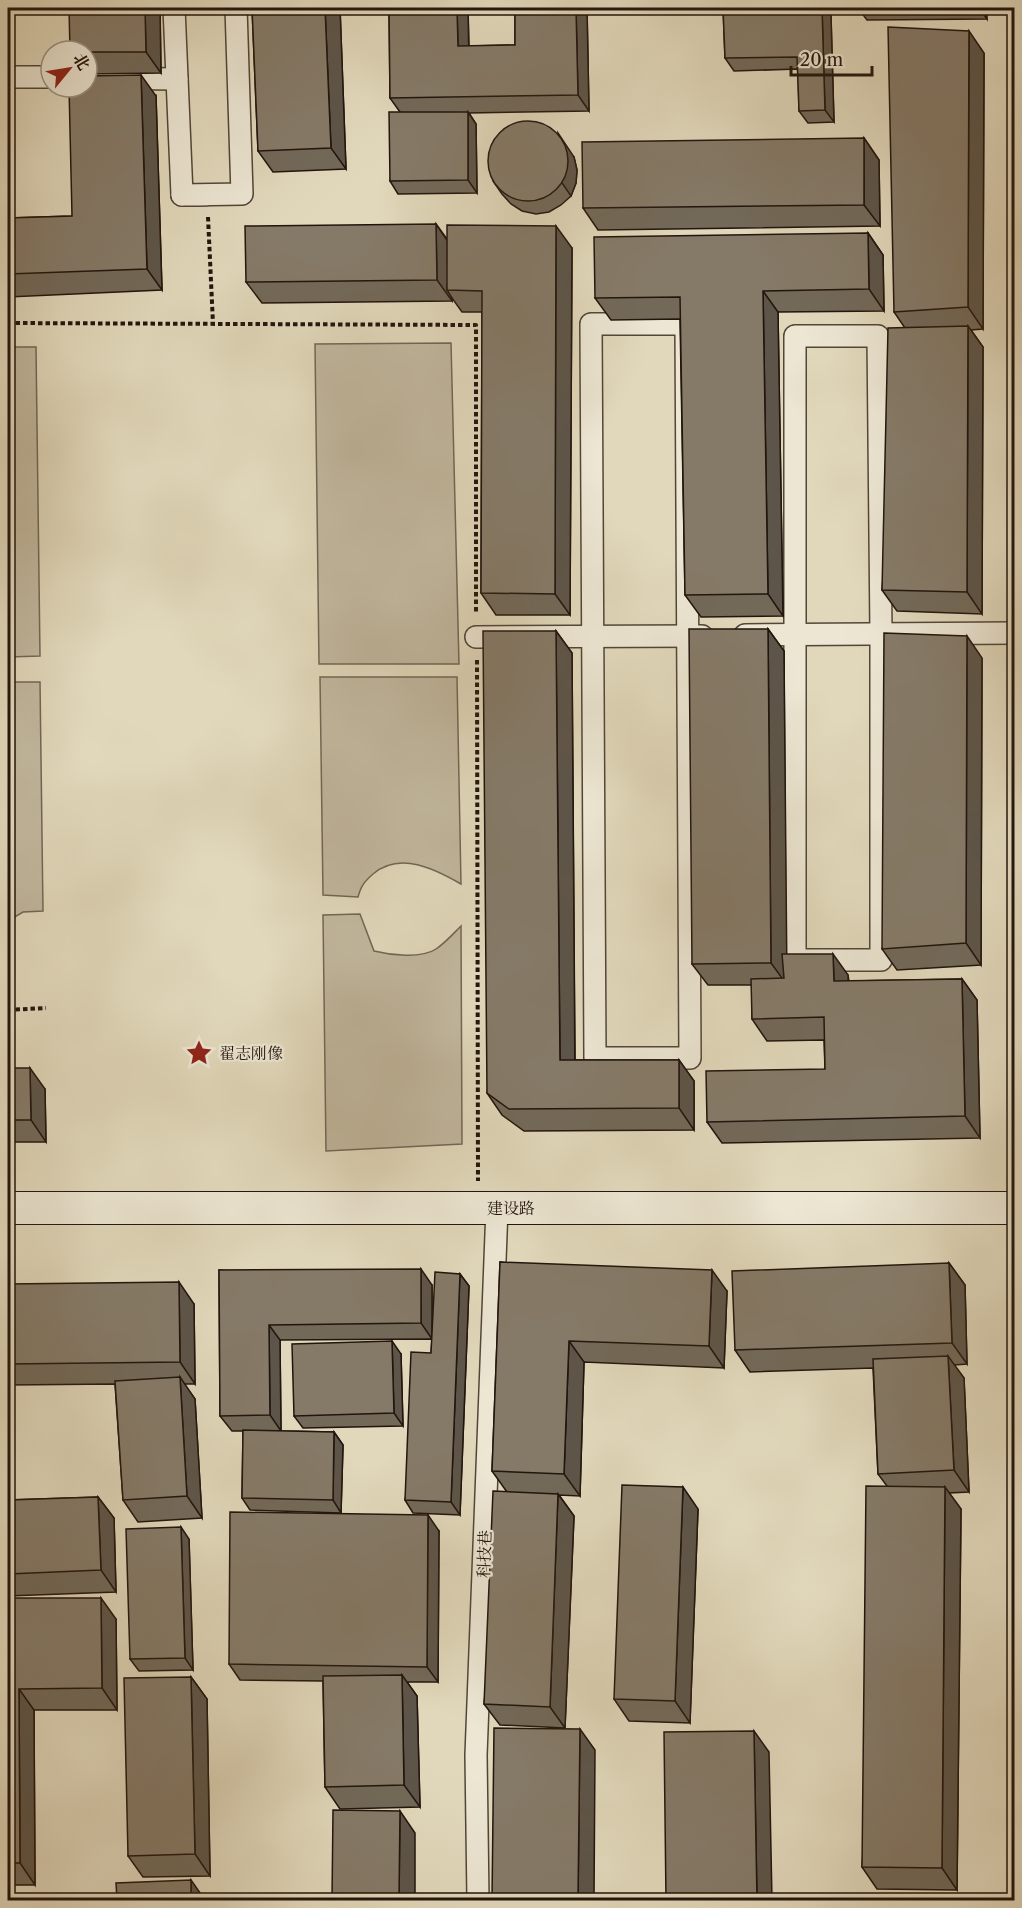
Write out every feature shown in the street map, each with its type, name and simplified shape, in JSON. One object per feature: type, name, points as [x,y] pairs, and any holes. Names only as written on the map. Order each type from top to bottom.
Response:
[{"type":"street","points":[[174,8],[182,195]]},
{"type":"street","points":[[182,195],[242,194],[236,8]]},
{"type":"street","points":[[8,77],[39,77]]},
{"type":"street","points":[[99,78],[177,79]]},
{"type":"street","points":[[182,195],[207,195]]},
{"type":"street","points":[[591,324],[686,324],[688,636],[690,1058],[595,1058],[591,324]]},
{"type":"street","points":[[795,336],[878,336],[881,634],[881,960],[795,960],[795,336]]},
{"type":"street","points":[[476,638],[1014,633]]},
{"type":"street","name":"建设路","points":[[8,1208],[1014,1208]]},
{"type":"street","name":"科技巷","points":[[478,1900],[476,1755],[488,1208]]},
{"type":"path","points":[[207,195],[213,324]]},
{"type":"path","points":[[8,323],[476,325],[476,638],[488,1208]]},
{"type":"path","points":[[8,1010],[46,1008]]},
{"type":"shaded area","points":[[451,343],[459,664],[319,664],[315,344]]},
{"type":"shaded area","points":[[8,347],[36,347],[40,656],[8,657]]},
{"type":"shaded area","points":[[320,677],[457,677],[461,884],[429,868],[406,863],[383,867],[373,874],[363,884],[358,897],[323,895]]},
{"type":"shaded area","points":[[8,682],[40,682],[43,911],[23,912],[8,921]]},
{"type":"shaded area","points":[[360,914],[374,951],[388,954],[414,955],[430,952],[443,944],[461,926],[462,1144],[326,1151],[323,915]]},
{"type":"building","points":[[69,8],[145,8],[146,52],[99,52],[99,39],[70,39]]},
{"type":"building","points":[[252,8],[325,8],[331,148],[258,151]]},
{"type":"building","points":[[389,8],[457,8],[458,46],[515,45],[515,8],[576,8],[578,95],[390,98]]},
{"type":"building","points":[[723,8],[822,8],[825,110],[799,111],[797,57],[725,58]]},
{"type":"building","points":[[888,27],[969,31],[968,307],[894,312]]},
{"type":"building","points":[[141,75],[147,269],[8,274],[8,218],[72,216],[69,99],[99,99],[99,76]]},
{"type":"building","points":[[389,112],[468,112],[468,180],[390,181]]},
{"type":"building","points":[[528,121],[543,124],[556,133],[565,146],[568,161],[565,176],[556,189],[543,198],[528,201],[513,198],[500,189],[491,176],[488,161],[491,146],[500,133],[513,124]]},
{"type":"building","points":[[864,138],[864,205],[583,208],[582,142]]},
{"type":"building","points":[[436,224],[437,280],[246,282],[245,226]]},
{"type":"building","points":[[447,225],[556,226],[555,594],[481,593],[482,291],[447,290]]},
{"type":"building","points":[[868,233],[869,289],[763,291],[768,594],[685,595],[680,297],[595,298],[594,237]]},
{"type":"building","points":[[968,326],[967,592],[882,590],[888,328]]},
{"type":"building","points":[[689,629],[768,629],[771,963],[692,964]]},
{"type":"building","points":[[483,631],[556,631],[560,1060],[679,1060],[679,1108],[509,1109],[487,1093]]},
{"type":"building","points":[[884,633],[967,636],[966,943],[882,949]]},
{"type":"building","points":[[782,954],[833,954],[834,981],[962,979],[965,1116],[707,1122],[706,1071],[825,1069],[824,1017],[752,1019],[751,979],[784,978]]},
{"type":"building","points":[[8,1068],[30,1068],[31,1120],[8,1120]]},
{"type":"building","points":[[500,1262],[712,1270],[709,1346],[569,1341],[564,1474],[492,1471]]},
{"type":"building","points":[[949,1263],[952,1343],[735,1350],[732,1271]]},
{"type":"building","points":[[421,1269],[421,1323],[269,1325],[270,1415],[220,1416],[219,1270]]},
{"type":"building","points":[[435,1272],[460,1274],[451,1502],[405,1500],[411,1352],[431,1353]]},
{"type":"building","points":[[179,1282],[180,1362],[8,1364],[8,1284]]},
{"type":"building","points":[[392,1341],[394,1413],[294,1416],[292,1344]]},
{"type":"building","points":[[948,1356],[954,1470],[878,1474],[873,1359]]},
{"type":"building","points":[[180,1377],[187,1496],[123,1500],[115,1381]]},
{"type":"building","points":[[243,1430],[334,1432],[333,1500],[242,1498]]},
{"type":"building","points":[[622,1485],[683,1487],[675,1701],[614,1699]]},
{"type":"building","points":[[866,1486],[945,1487],[942,1868],[862,1867]]},
{"type":"building","points":[[493,1491],[558,1494],[550,1707],[484,1704]]},
{"type":"building","points":[[98,1497],[101,1570],[8,1574],[8,1500]]},
{"type":"building","points":[[230,1512],[428,1515],[427,1667],[229,1664]]},
{"type":"building","points":[[181,1527],[185,1658],[130,1659],[126,1529]]},
{"type":"building","points":[[8,1598],[101,1598],[102,1688],[19,1689],[20,1863],[8,1863]]},
{"type":"building","points":[[402,1675],[404,1785],[325,1787],[323,1676]]},
{"type":"building","points":[[191,1677],[195,1854],[128,1856],[124,1678]]},
{"type":"building","points":[[494,1728],[580,1729],[578,1900],[492,1900]]},
{"type":"building","points":[[754,1731],[757,1900],[666,1900],[664,1732]]},
{"type":"building","points":[[333,1810],[400,1811],[399,1900],[332,1900]]},
{"type":"building","points":[[191,1880],[191,1900],[117,1900],[116,1883]]},
{"type":"place","name":"翟志刚像","points":[[199,1053]]}]
